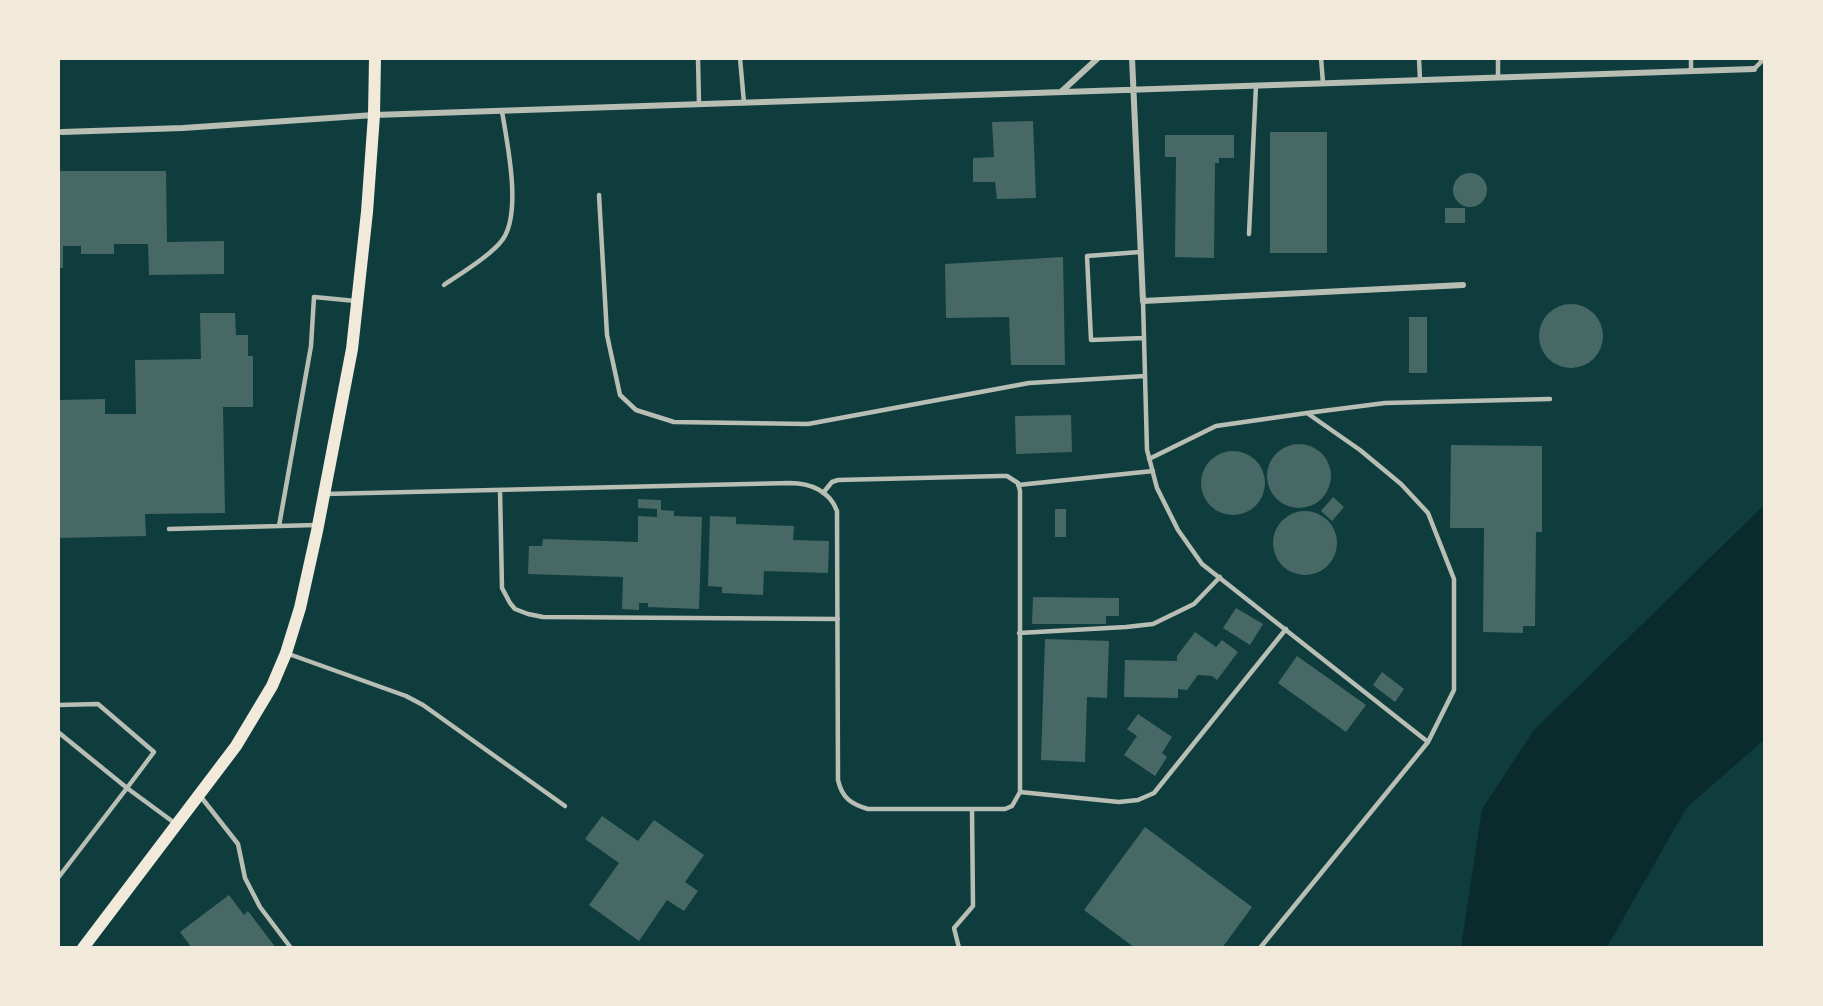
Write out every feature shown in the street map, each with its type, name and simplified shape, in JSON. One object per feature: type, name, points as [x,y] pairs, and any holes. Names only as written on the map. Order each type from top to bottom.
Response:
[{"type":"main road","points":[[83,948],[236,746],[272,686],[286,653],[300,608],[349,368],[365,241],[374,115],[375,58]]},
{"type":"street","points":[[1061,92],[1098,58]]},
{"type":"street","points":[[1132,58],[1143,301],[1463,285]]},
{"type":"street","points":[[62,132],[183,128],[374,115],[1754,69]]},
{"type":"lane","points":[[698,58],[699,104]]},
{"type":"lane","points":[[740,58],[744,103]]},
{"type":"lane","points":[[1321,58],[1323,83]]},
{"type":"lane","points":[[1419,58],[1420,80]]},
{"type":"lane","points":[[1498,58],[1498,77]]},
{"type":"lane","points":[[1691,58],[1691,71]]},
{"type":"lane","points":[[1754,69],[1761,62],[1761,58]]},
{"type":"lane","points":[[1249,234],[1256,85]]},
{"type":"lane","points":[[444,285],[482,259],[503,239],[509,224],[514,200],[502,111]]},
{"type":"lane","points":[[599,195],[607,335],[620,395],[636,410],[674,422],[808,424],[1029,383],[1145,376]]},
{"type":"lane","points":[[1140,252],[1087,256],[1091,340],[1144,338]]},
{"type":"lane","points":[[279,526],[311,346],[314,297],[358,301]]},
{"type":"lane","points":[[1143,301],[1147,450],[1157,488],[1178,530],[1202,564],[1428,742]]},
{"type":"lane","points":[[1149,459],[1216,426],[1385,403],[1550,399]]},
{"type":"lane","points":[[1260,948],[1428,742],[1454,690],[1454,579],[1428,513],[1393,477],[1360,450],[1307,413]]},
{"type":"lane","points":[[1018,485],[1153,471]]},
{"type":"lane","points":[[325,494],[790,483],[810,485],[834,503],[837,511],[838,780],[846,798],[868,809],[1005,809],[1012,806],[1020,792],[1020,491],[1018,485],[1007,476],[838,480],[832,482],[823,493]]},
{"type":"lane","points":[[500,490],[502,588],[510,603],[521,612],[543,617],[838,619]]},
{"type":"lane","points":[[169,529],[318,525]]},
{"type":"lane","points":[[1019,633],[1153,624],[1194,604],[1220,577]]},
{"type":"lane","points":[[1020,792],[1119,802],[1138,800],[1154,793],[1286,629]]},
{"type":"lane","points":[[286,653],[406,696],[423,705],[565,806]]},
{"type":"lane","points":[[58,705],[98,704],[154,752],[58,878]]},
{"type":"lane","points":[[58,732],[176,824]]},
{"type":"lane","points":[[199,794],[238,844],[244,878],[260,907],[291,948]]},
{"type":"lane","points":[[959,948],[954,928],[973,906],[972,809]]},
{"type":"water","points":[[1764,505],[1764,740],[1687,807],[1607,947],[1461,947],[1482,809],[1534,730]]},
{"type":"building","points":[[1033,121],[1036,198],[997,199],[995,182],[973,182],[973,158],[994,157],[992,122]]},
{"type":"building","points":[[1270,132],[1327,132],[1327,253],[1270,253]]},
{"type":"building","points":[[1165,135],[1234,135],[1234,158],[1219,158],[1219,163],[1215,163],[1214,258],[1175,257],[1176,157],[1165,157]]},
{"type":"building","points":[[58,171],[166,171],[167,242],[224,241],[224,274],[149,275],[148,244],[114,244],[114,254],[81,254],[81,246],[63,246],[63,268],[58,268]]},
{"type":"building","points":[[1470,173],[1482,178],[1487,190],[1482,202],[1470,207],[1458,202],[1453,190],[1458,178]]},
{"type":"building","points":[[1445,208],[1465,208],[1465,223],[1445,223]]},
{"type":"building","points":[[1063,257],[1065,365],[1011,365],[1009,317],[946,318],[945,264]]},
{"type":"building","points":[[1565,304],[1577,304],[1594,313],[1601,324],[1603,336],[1601,348],[1594,359],[1577,368],[1565,368],[1553,363],[1544,354],[1539,342],[1539,330],[1544,318],[1553,309]]},
{"type":"building","points":[[200,313],[235,313],[236,335],[248,335],[248,356],[253,356],[253,407],[223,407],[225,513],[145,514],[146,536],[58,538],[58,400],[105,399],[105,414],[136,414],[135,360],[201,359]]},
{"type":"building","points":[[1409,317],[1427,317],[1427,373],[1409,373]]},
{"type":"building","points":[[1071,415],[1072,452],[1016,454],[1015,416]]},
{"type":"building","points":[[1293,444],[1305,444],[1322,453],[1329,464],[1331,476],[1329,488],[1322,499],[1305,508],[1293,508],[1281,503],[1272,494],[1267,482],[1267,470],[1272,458],[1281,449]]},
{"type":"building","points":[[1451,445],[1542,446],[1542,532],[1536,532],[1535,626],[1523,626],[1523,633],[1483,632],[1484,528],[1450,528]]},
{"type":"building","points":[[1227,451],[1239,451],[1256,460],[1263,471],[1265,483],[1263,495],[1256,506],[1239,515],[1227,515],[1215,510],[1206,501],[1201,489],[1201,477],[1206,465],[1215,456]]},
{"type":"building","points":[[1333,497],[1344,507],[1332,521],[1321,511]]},
{"type":"building","points":[[638,499],[661,500],[661,510],[674,511],[674,516],[702,517],[699,609],[648,607],[648,603],[639,603],[639,610],[622,609],[623,577],[528,574],[529,546],[542,546],[543,539],[638,542],[638,516],[657,517],[657,509],[638,508]]},
{"type":"building","points":[[1055,509],[1066,509],[1066,537],[1055,537]]},
{"type":"building","points":[[1299,511],[1311,511],[1328,520],[1335,531],[1337,543],[1335,555],[1328,566],[1311,575],[1299,575],[1287,570],[1278,561],[1273,549],[1273,537],[1278,525],[1287,516]]},
{"type":"building","points":[[710,516],[736,517],[736,524],[794,526],[793,540],[829,541],[828,573],[764,571],[763,595],[722,593],[722,587],[708,586]]},
{"type":"building","points":[[1033,597],[1119,598],[1119,616],[1106,616],[1106,624],[1032,624]]},
{"type":"building","points":[[1236,608],[1263,624],[1250,645],[1223,628]]},
{"type":"building","points":[[1195,632],[1216,647],[1222,640],[1238,652],[1217,680],[1212,676],[1198,675],[1187,690],[1178,689],[1178,698],[1124,697],[1125,660],[1177,661],[1177,656]]},
{"type":"building","points":[[1045,639],[1109,641],[1107,698],[1087,697],[1085,762],[1041,760]]},
{"type":"building","points":[[1297,656],[1366,705],[1346,732],[1278,683]]},
{"type":"building","points":[[1382,672],[1404,689],[1395,702],[1373,685]]},
{"type":"building","points":[[1138,714],[1172,737],[1162,753],[1167,757],[1155,776],[1124,755],[1137,736],[1127,729]]},
{"type":"building","points":[[602,816],[638,841],[654,820],[704,855],[685,882],[698,891],[684,911],[667,900],[639,941],[589,905],[619,863],[585,839]]},
{"type":"building","points":[[1145,827],[1252,907],[1222,948],[1135,948],[1084,910]]},
{"type":"building","points":[[229,895],[244,915],[248,911],[276,948],[192,948],[180,932]]}]
